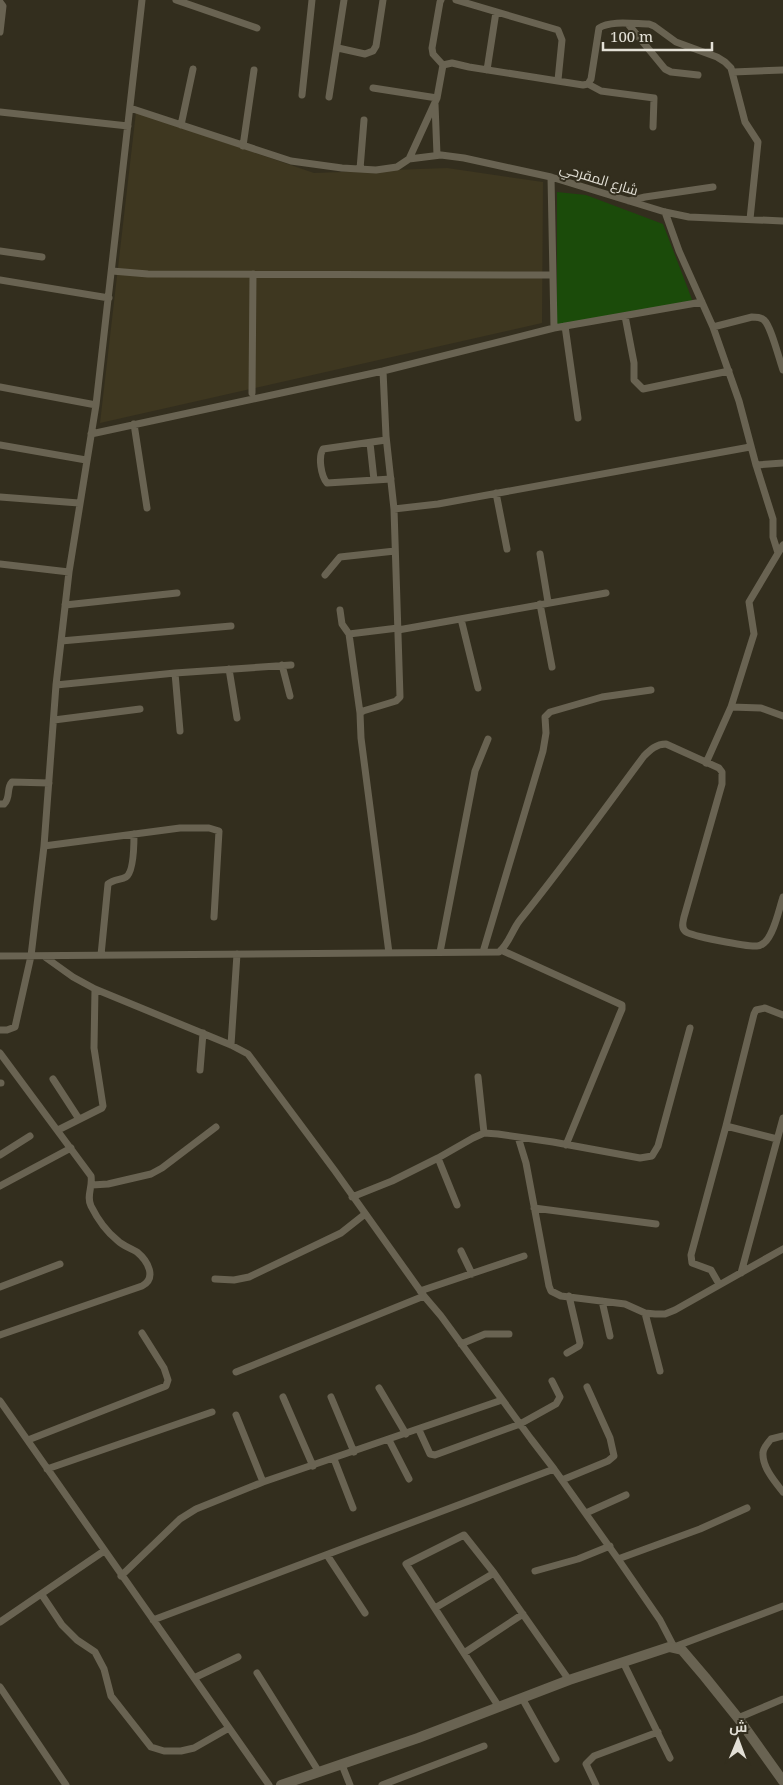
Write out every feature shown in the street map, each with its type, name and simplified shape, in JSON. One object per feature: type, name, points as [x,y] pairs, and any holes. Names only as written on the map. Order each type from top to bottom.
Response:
[{"type":"street","points":[[0,1030],[15,1027],[31,956],[44,846],[56,685],[65,605],[79,503],[96,405],[142,0]]},
{"type":"street","points":[[176,0],[258,28]]},
{"type":"street","points":[[302,95],[312,0]]},
{"type":"street","points":[[329,97],[344,0]]},
{"type":"street","points":[[338,48],[365,54],[373,51],[376,46],[383,0]]},
{"type":"street","points":[[442,0],[440,2],[432,48],[433,54],[443,65]]},
{"type":"street","points":[[461,1],[558,30],[562,40],[558,80]]},
{"type":"street","points":[[0,2],[3,6],[0,32]]},
{"type":"street","points":[[487,70],[496,12]]},
{"type":"street","points":[[588,84],[591,79],[599,28],[606,24],[654,26],[676,42],[725,62],[733,72],[745,122],[758,142],[750,219]]},
{"type":"street","points":[[628,24],[665,69],[671,72],[698,75]]},
{"type":"street","points":[[443,65],[452,63],[582,85],[588,84],[601,91],[654,98],[653,127]]},
{"type":"street","points":[[409,159],[436,99],[443,65]]},
{"type":"street","points":[[182,125],[193,69]]},
{"type":"street","points":[[242,146],[254,70]]},
{"type":"street","points":[[733,72],[783,70]]},
{"type":"street","points":[[373,88],[436,99]]},
{"type":"street","points":[[436,99],[437,156]]},
{"type":"street","name":"شارع المقرحي","points":[[130,108],[290,162],[334,168],[376,170],[397,167],[409,159],[437,156],[464,158],[550,177],[665,212],[689,217],[783,220]]},
{"type":"street","points":[[0,112],[128,126]]},
{"type":"street","points":[[360,169],[364,120]]},
{"type":"street","points":[[550,177],[554,328]]},
{"type":"street","points":[[629,201],[713,187]]},
{"type":"street","points":[[665,212],[679,251],[713,327],[740,401],[750,447],[773,519],[773,537],[778,554]]},
{"type":"street","points":[[0,251],[42,257]]},
{"type":"street","points":[[112,271],[148,274],[552,275]]},
{"type":"street","points":[[252,393],[253,274]]},
{"type":"street","points":[[0,280],[109,298]]},
{"type":"street","points":[[91,434],[382,371],[554,328],[702,302]]},
{"type":"street","points":[[625,316],[634,362],[634,380],[643,388],[729,371]]},
{"type":"street","points":[[713,327],[752,317],[758,316],[762,318],[768,326],[783,370]]},
{"type":"street","points":[[565,326],[578,418]]},
{"type":"street","points":[[360,713],[399,700],[401,685],[394,509],[386,440],[382,371]]},
{"type":"street","points":[[0,387],[96,405]]},
{"type":"street","points":[[134,424],[147,508]]},
{"type":"street","points":[[386,440],[323,449],[321,453],[324,479],[327,483],[391,479]]},
{"type":"street","points":[[370,442],[374,480]]},
{"type":"street","points":[[0,445],[86,460]]},
{"type":"street","points":[[394,509],[438,504],[750,447]]},
{"type":"street","points":[[756,465],[783,463]]},
{"type":"street","points":[[496,493],[507,549]]},
{"type":"street","points":[[0,497],[79,503]]},
{"type":"street","points":[[706,762],[731,707],[754,634],[749,602],[783,546]]},
{"type":"street","points":[[325,575],[340,557],[395,551]]},
{"type":"street","points":[[540,554],[548,602]]},
{"type":"street","points":[[0,564],[69,572]]},
{"type":"street","points":[[350,634],[461,619],[606,593]]},
{"type":"street","points":[[65,605],[177,594]]},
{"type":"street","points":[[540,604],[552,667]]},
{"type":"street","points":[[340,610],[342,624],[350,634],[360,713],[361,738],[389,953]]},
{"type":"street","points":[[461,619],[478,688]]},
{"type":"street","points":[[62,641],[231,626]]},
{"type":"street","points":[[282,665],[290,696]]},
{"type":"street","points":[[56,685],[176,673],[291,665]]},
{"type":"street","points":[[229,669],[237,718]]},
{"type":"street","points":[[176,673],[180,731]]},
{"type":"street","points":[[483,952],[543,751],[546,733],[545,717],[550,712],[602,697],[650,690]]},
{"type":"street","points":[[731,707],[761,708],[783,716]]},
{"type":"street","points":[[54,720],[140,709]]},
{"type":"street","points":[[440,952],[475,771],[488,739]]},
{"type":"street","points":[[501,950],[517,923],[542,894],[572,851],[650,750],[658,745],[666,744],[706,762],[721,770],[723,777],[684,917],[682,925],[684,931],[688,934],[709,939],[753,946],[761,945],[766,941],[771,932],[783,897]]},
{"type":"street","points":[[0,804],[4,804],[7,801],[12,782],[49,783]]},
{"type":"street","points":[[44,846],[180,828],[209,828],[219,831],[214,917]]},
{"type":"street","points":[[101,955],[108,884],[112,880],[126,877],[130,873],[134,834]]},
{"type":"street","points":[[0,956],[483,952],[501,950],[622,1005],[620,1016],[566,1145]]},
{"type":"street","points":[[231,1045],[237,954]]},
{"type":"street","points":[[45,956],[73,977],[95,989],[203,1033],[248,1054],[422,1294],[610,1546],[660,1620],[674,1647],[682,1650],[738,1718],[783,1781]]},
{"type":"street","points":[[58,1130],[103,1106],[94,1048],[95,989]]},
{"type":"street","points":[[719,1284],[710,1270],[692,1263],[691,1260],[756,1010],[765,1008],[783,1015]]},
{"type":"street","points":[[352,1197],[392,1181],[484,1133],[640,1158],[652,1156],[658,1146],[690,1028]]},
{"type":"street","points":[[200,1070],[203,1033]]},
{"type":"street","points":[[0,1053],[91,1176],[92,1185],[89,1202],[98,1218],[117,1241],[144,1260],[151,1272],[147,1283],[142,1286],[0,1335]]},
{"type":"street","points":[[478,1077],[484,1133]]},
{"type":"street","points":[[53,1079],[79,1119]]},
{"type":"street","points":[[741,1273],[783,1118]]},
{"type":"street","points":[[726,1126],[777,1140]]},
{"type":"street","points":[[92,1185],[108,1184],[151,1174],[162,1168],[216,1127]]},
{"type":"street","points":[[0,1155],[30,1136]]},
{"type":"street","points":[[518,1137],[526,1163],[549,1286],[556,1294],[625,1304],[645,1313],[665,1314],[783,1249]]},
{"type":"street","points":[[0,1186],[71,1148]]},
{"type":"street","points":[[438,1158],[457,1205]]},
{"type":"street","points":[[534,1208],[656,1224]]},
{"type":"street","points":[[215,1279],[234,1280],[249,1277],[341,1233],[365,1214]]},
{"type":"street","points":[[460,1251],[472,1274]]},
{"type":"street","points":[[236,1372],[422,1294],[524,1256]]},
{"type":"street","points":[[0,1287],[60,1264]]},
{"type":"street","points":[[566,1353],[579,1346],[580,1343],[569,1296]]},
{"type":"street","points":[[602,1300],[610,1336]]},
{"type":"street","points":[[645,1313],[660,1371]]},
{"type":"street","points":[[28,1440],[166,1386],[168,1380],[164,1368],[142,1333]]},
{"type":"street","points":[[461,1344],[485,1334],[509,1334]]},
{"type":"street","points":[[418,1430],[430,1454],[435,1455],[520,1424],[560,1400],[552,1381]]},
{"type":"street","points":[[562,1480],[608,1461],[614,1456],[610,1438],[587,1387]]},
{"type":"street","points":[[379,1388],[406,1434]]},
{"type":"street","points":[[283,1396],[313,1466]]},
{"type":"street","points":[[331,1397],[354,1452]]},
{"type":"street","points":[[121,1576],[168,1529],[188,1513],[263,1482],[502,1400]]},
{"type":"street","points":[[0,1401],[269,1785]]},
{"type":"street","points":[[47,1469],[212,1412]]},
{"type":"street","points":[[236,1415],[263,1482]]},
{"type":"street","points":[[783,1436],[771,1439],[763,1452],[763,1459],[771,1476],[783,1492]]},
{"type":"street","points":[[389,1440],[409,1479]]},
{"type":"street","points":[[334,1459],[353,1508]]},
{"type":"street","points":[[153,1620],[554,1469]]},
{"type":"street","points":[[586,1513],[626,1495]]},
{"type":"street","points":[[618,1558],[700,1529],[748,1508]]},
{"type":"street","points":[[499,1706],[406,1564],[464,1535],[494,1573],[569,1680]]},
{"type":"street","points":[[535,1571],[578,1559],[610,1546]]},
{"type":"street","points":[[0,1622],[104,1551]]},
{"type":"street","points":[[327,1555],[365,1613]]},
{"type":"street","points":[[435,1608],[494,1573]]},
{"type":"street","points":[[42,1595],[62,1625],[77,1640],[95,1652],[104,1670],[111,1696],[151,1747],[164,1751],[181,1751],[194,1748],[229,1728]]},
{"type":"street","points":[[281,1785],[342,1765],[569,1680],[664,1648],[674,1647],[783,1606]]},
{"type":"street","points":[[464,1652],[523,1614]]},
{"type":"street","points":[[194,1678],[238,1657]]},
{"type":"street","points":[[623,1662],[670,1758]]},
{"type":"street","points":[[257,1673],[319,1772]]},
{"type":"street","points":[[0,1688],[66,1785]]},
{"type":"street","points":[[522,1698],[556,1759]]},
{"type":"street","points":[[738,1718],[783,1699]]},
{"type":"street","points":[[596,1785],[586,1764],[590,1759],[658,1732]]},
{"type":"street","points":[[382,1785],[484,1746]]},
{"type":"street","points":[[342,1765],[350,1785]]},
{"type":"shaded area","points":[[136,112],[314,173],[447,168],[543,182],[542,323],[100,423]]},
{"type":"green space","points":[[557,192],[586,195],[663,224],[693,302],[557,325]]}]
